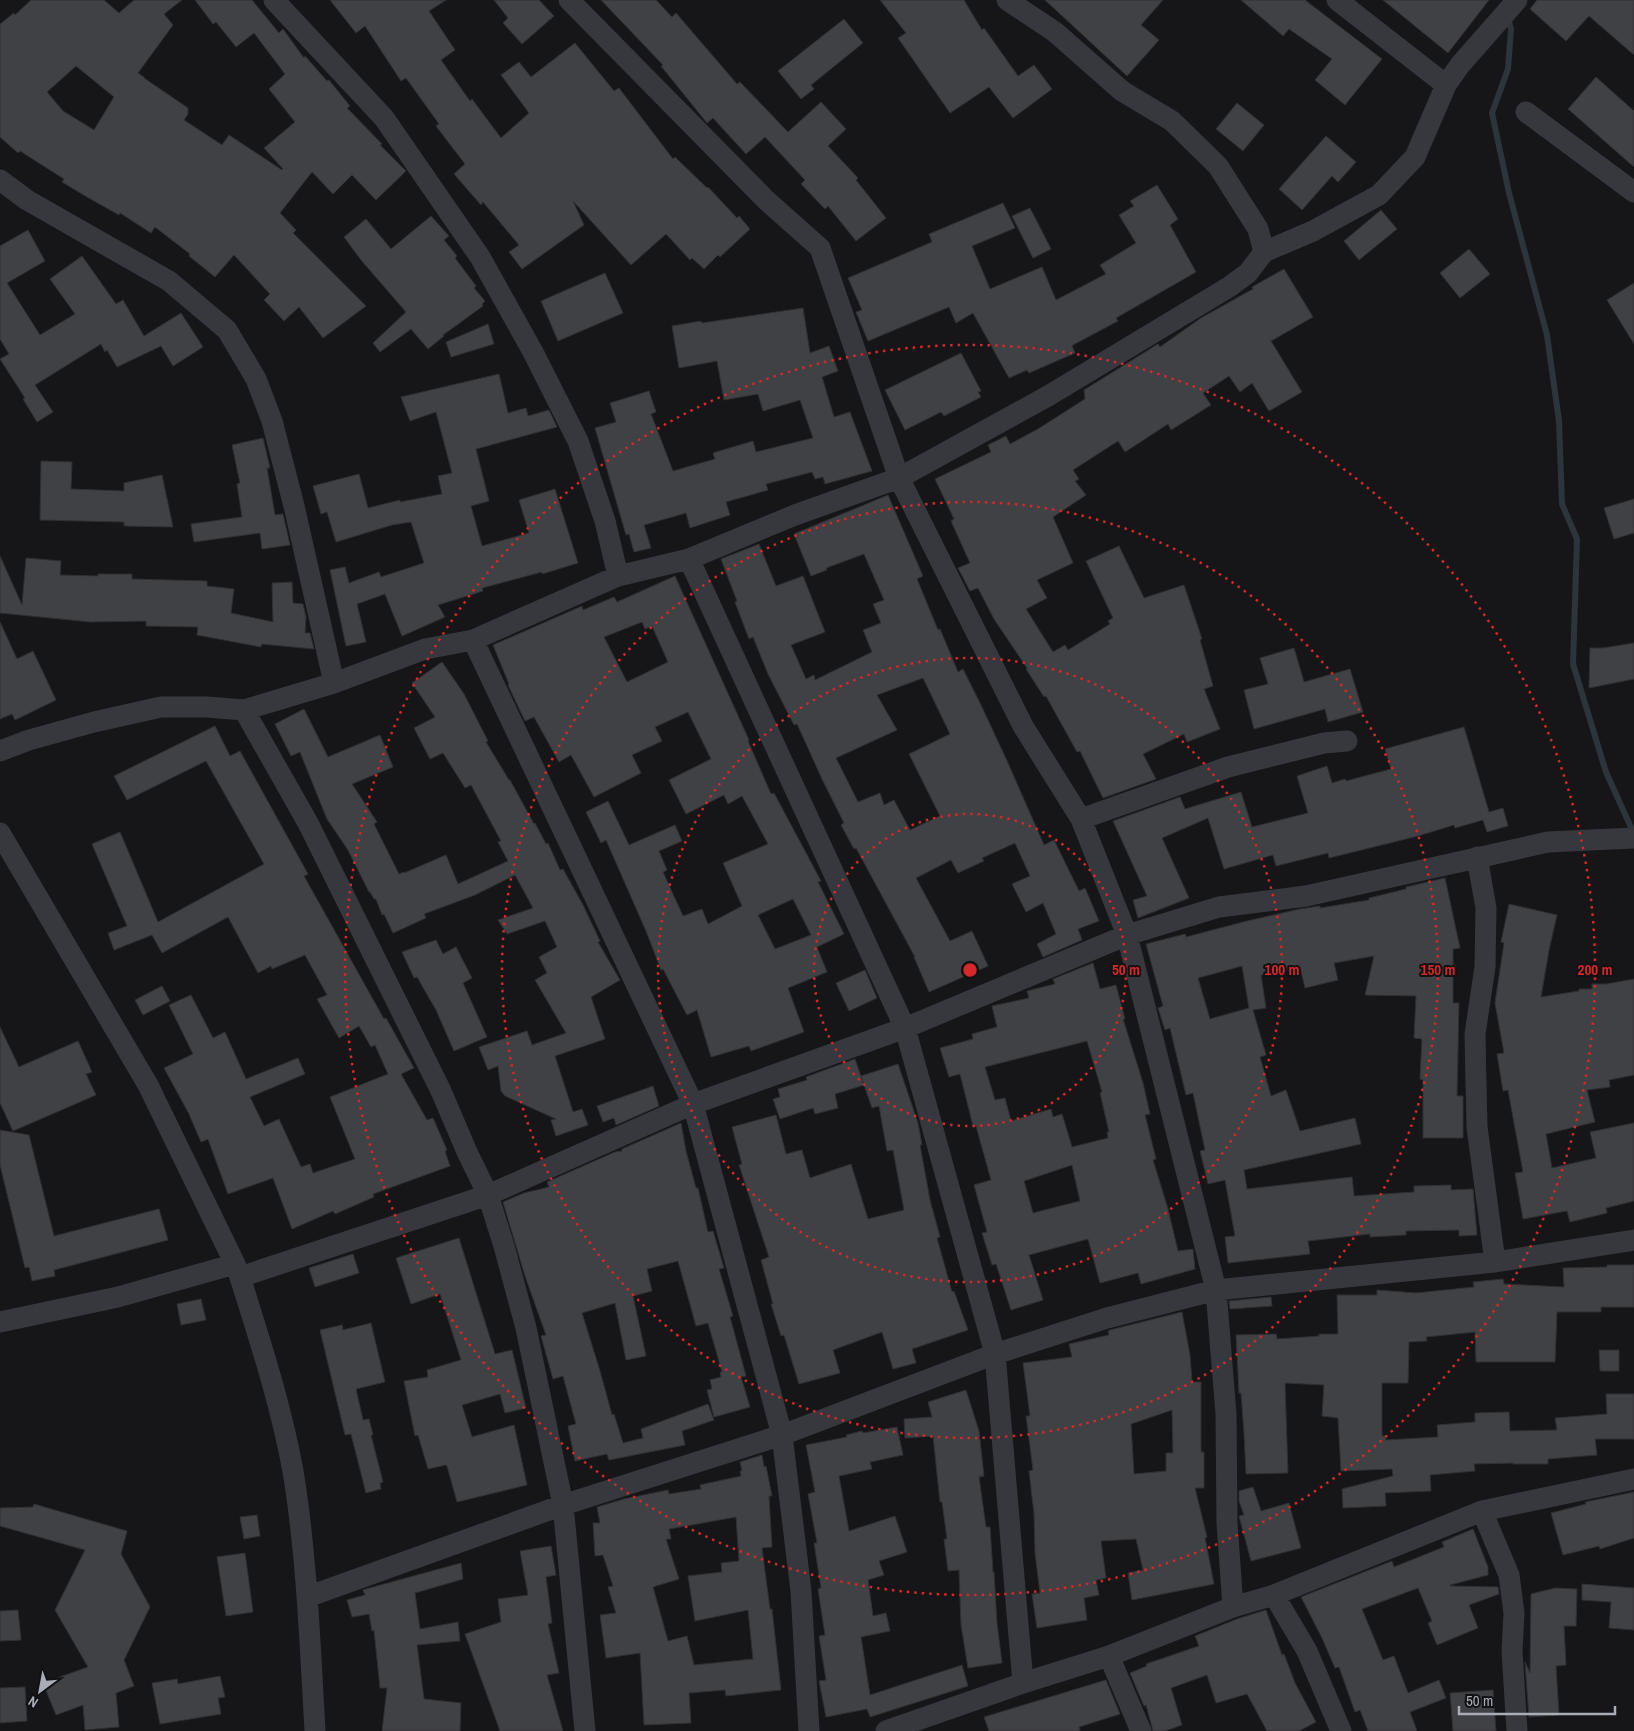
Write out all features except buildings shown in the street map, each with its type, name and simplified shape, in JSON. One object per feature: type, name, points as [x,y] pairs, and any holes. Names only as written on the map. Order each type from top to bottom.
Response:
[{"type":"street","points":[[274,0],[384,118],[480,258],[533,352],[578,441],[605,521],[618,576]]},
{"type":"street","points":[[569,0],[766,200],[820,248],[899,478],[1023,726],[1081,819],[1126,935],[1216,1290],[1226,1414],[1227,1523],[1233,1607]]},
{"type":"street","points":[[1007,0],[1055,32],[1122,91],[1172,121],[1218,166],[1258,229],[1264,252]]},
{"type":"street","points":[[1337,0],[1446,85]]},
{"type":"street","points":[[0,751],[28,740],[75,727],[161,707],[207,707],[244,710],[334,683],[424,650],[473,640],[618,576],[689,559],[795,514],[899,478],[1048,396],[1228,287],[1248,273],[1264,252],[1313,230],[1380,195],[1415,158],[1446,85],[1460,65],[1517,0]]},
{"type":"street","points":[[1526,112],[1634,192]]},
{"type":"street","points":[[0,180],[27,200],[169,281],[227,330],[256,379],[272,421],[294,506],[334,683]]},
{"type":"street","points":[[689,559],[905,1028],[995,1354],[1023,1683]]},
{"type":"street","points":[[473,640],[693,1104],[782,1435],[801,1591],[809,1731]]},
{"type":"street","points":[[244,710],[308,824],[441,1091],[488,1195],[526,1328],[563,1505],[585,1731]]},
{"type":"street","points":[[1081,819],[1228,767],[1324,743],[1347,741]]},
{"type":"street","points":[[0,833],[148,1085],[238,1271],[276,1392],[292,1470],[302,1536],[308,1597],[315,1731]]},
{"type":"street","points":[[0,1322],[238,1271],[488,1195],[693,1104],[905,1028],[1126,935],[1219,907],[1306,896],[1548,842],[1631,838]]},
{"type":"street","points":[[1477,857],[1486,908],[1485,967],[1475,1034],[1476,1084],[1478,1127],[1495,1262]]},
{"type":"street","points":[[308,1597],[563,1505],[782,1435],[995,1354],[1107,1318],[1216,1290],[1495,1262],[1634,1240]]},
{"type":"street","points":[[886,1731],[1023,1683],[1108,1656],[1233,1607],[1274,1595],[1482,1511],[1634,1478]]},
{"type":"street","points":[[1482,1511],[1509,1575],[1514,1613],[1512,1650],[1517,1731]]},
{"type":"street","points":[[1274,1595],[1307,1651],[1340,1731]]},
{"type":"street","points":[[1108,1656],[1141,1731]]},
{"type":"waterway","points":[[1508,18],[1511,29],[1508,69],[1492,113],[1509,193],[1547,335],[1559,421],[1562,504],[1577,539],[1573,664],[1606,772],[1634,834]]}]
